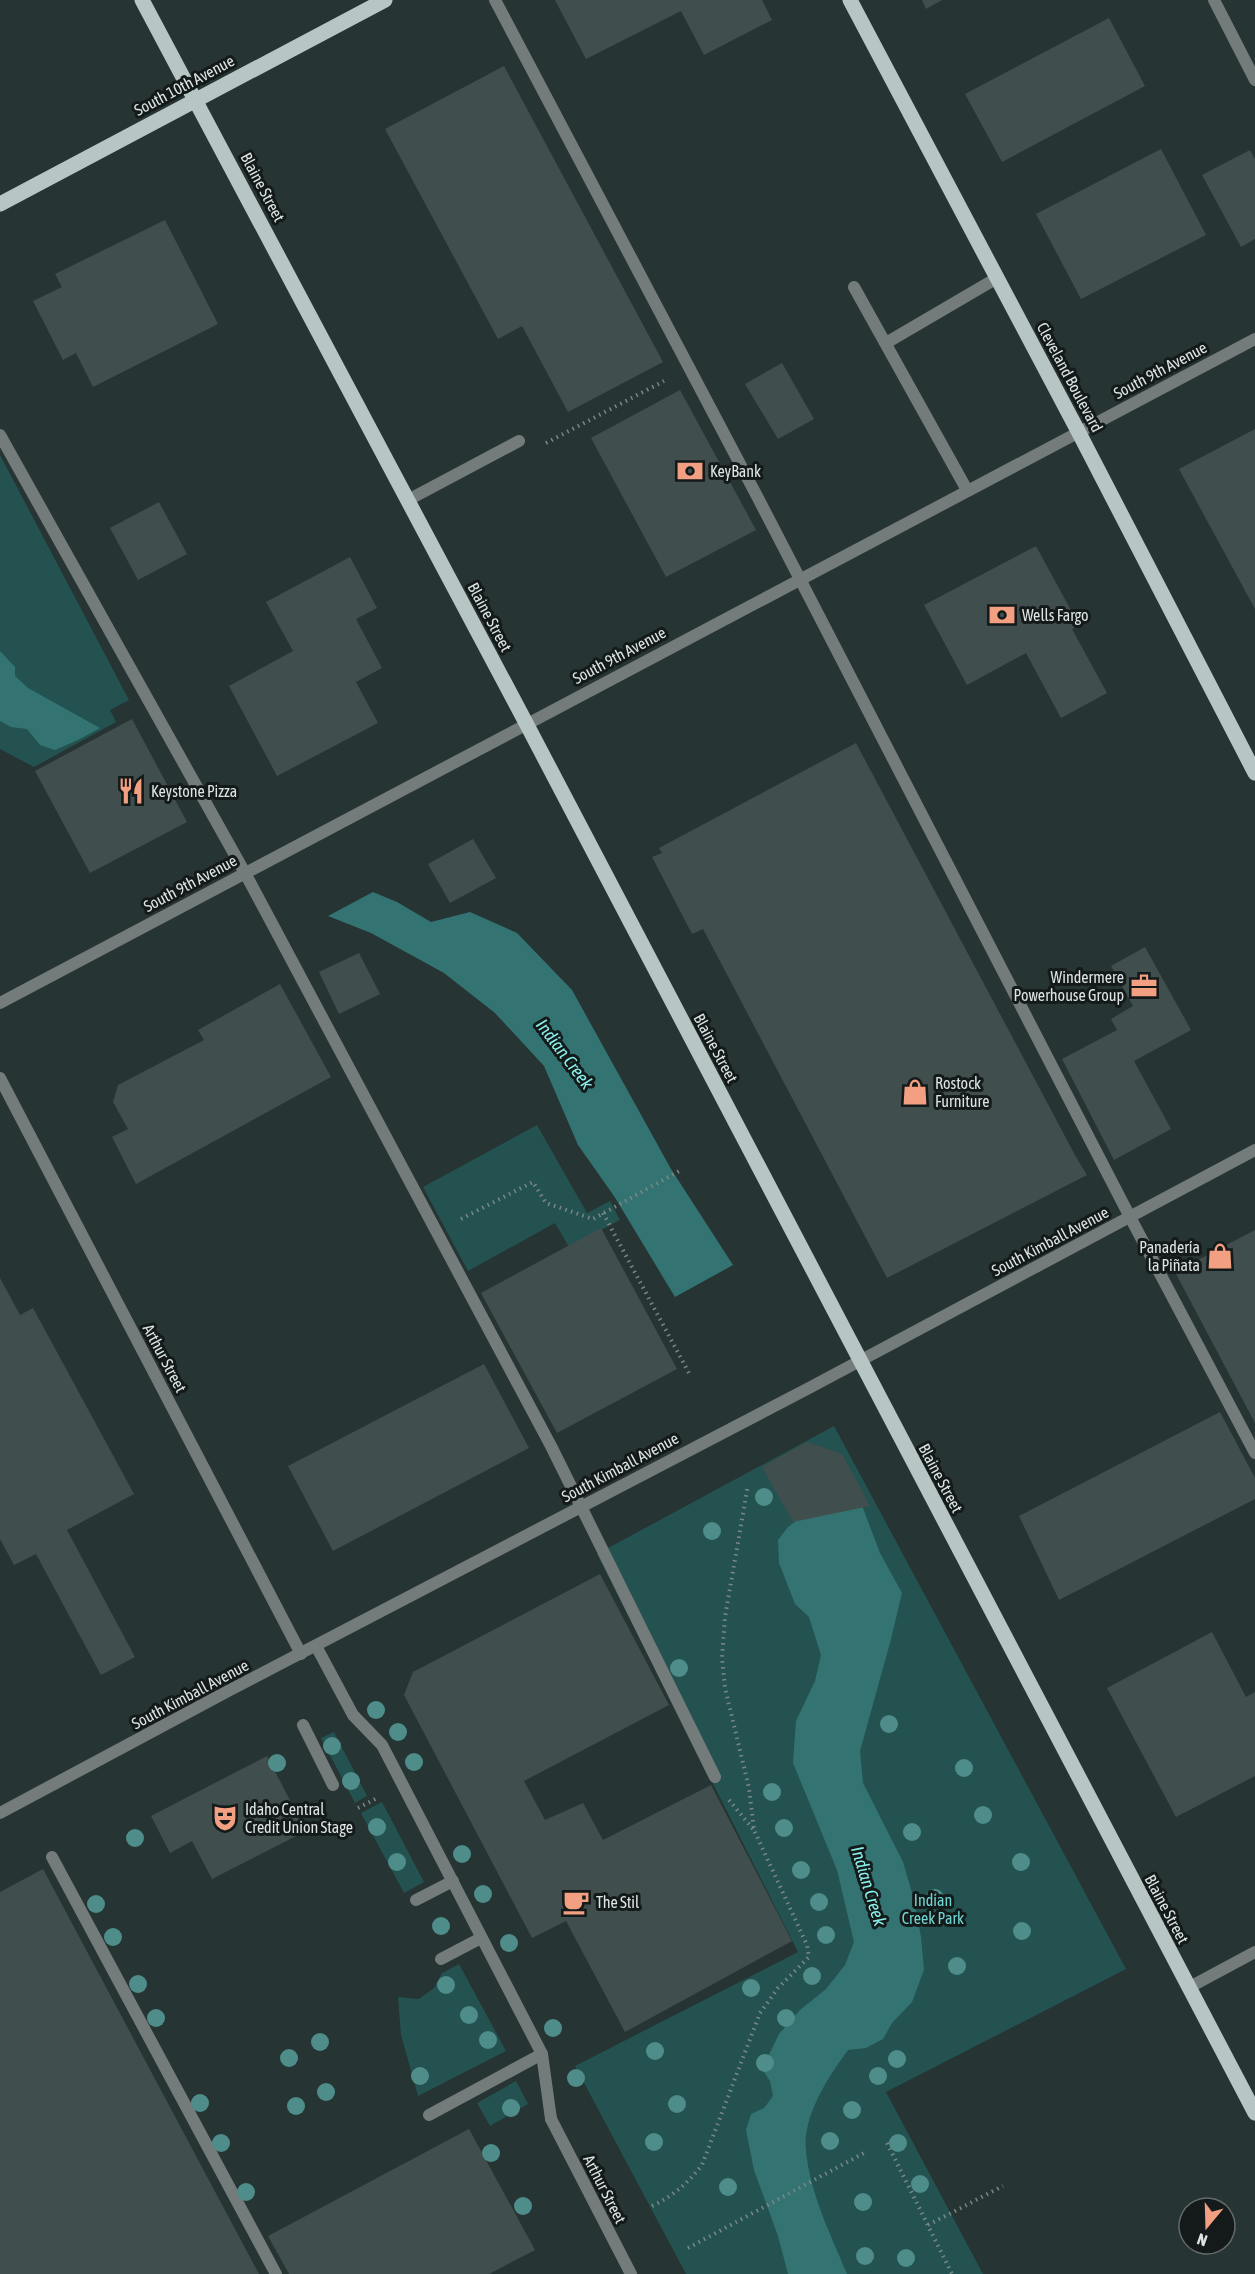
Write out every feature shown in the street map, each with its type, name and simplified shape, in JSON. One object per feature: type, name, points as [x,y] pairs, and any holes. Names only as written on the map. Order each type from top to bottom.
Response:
[{"type":"main road","name":"Blaine Street","points":[[142,0],[526,723],[1255,2113]]},
{"type":"main road","name":"South 10th Avenue","points":[[0,204],[385,0]]},
{"type":"main road","name":"Cleveland Boulevard","points":[[850,0],[1078,431],[1255,773]]},
{"type":"street","points":[[495,0],[758,498],[1130,1217],[1255,1453]]},
{"type":"street","points":[[1214,0],[1255,80]]},
{"type":"street","points":[[886,343],[997,278]]},
{"type":"street","points":[[855,287],[967,490]]},
{"type":"street","name":"South 9th Avenue","points":[[0,1004],[526,723],[1255,339]]},
{"type":"street","points":[[0,435],[245,873],[437,1232],[551,1446],[715,1777]]},
{"type":"street","points":[[408,500],[519,441]]},
{"type":"street","name":"Arthur Street","points":[[0,1078],[301,1654]]},
{"type":"street","name":"South Kimball Avenue","points":[[0,1813],[1255,1150]]},
{"type":"street","name":"Arthur Street","points":[[316,1646],[353,1715],[382,1745],[542,2054],[551,2119],[631,2274]]},
{"type":"street","points":[[303,1725],[333,1785]]},
{"type":"street","points":[[52,1857],[276,2274]]},
{"type":"street","points":[[416,1900],[453,1881]]},
{"type":"street","points":[[441,1959],[481,1938]]},
{"type":"street","points":[[1188,1988],[1255,1952]]},
{"type":"street","points":[[429,2115],[542,2054]]},
{"type":"path","points":[[537,448],[689,368]]},
{"type":"path","points":[[437,1232],[533,1182],[546,1203],[593,1219],[681,1170]]},
{"type":"path","points":[[603,1213],[690,1375]]},
{"type":"path","points":[[748,1485],[725,1617],[722,1658],[725,1688],[749,1788],[754,1830]]},
{"type":"path","points":[[651,2206],[688,2182],[702,2165],[760,2013],[778,1988],[809,1958],[807,1945],[754,1830],[726,1796],[715,1777]]},
{"type":"path","points":[[887,2143],[952,2274]]},
{"type":"path","points":[[688,2248],[864,2153]]},
{"type":"path","points":[[928,2225],[1003,2186]]},
{"type":"green space","points":[[0,455],[129,700],[110,710],[116,722],[34,767],[0,749]]},
{"type":"green space","points":[[537,1125],[587,1213],[610,1201],[620,1220],[569,1247],[555,1223],[468,1271],[423,1187]]},
{"type":"green space","name":"Indian Creek Park","points":[[834,1426],[1126,1969],[886,2092],[983,2274],[686,2274],[575,2066],[798,1952],[597,1554]]},
{"type":"green space","points":[[334,1732],[367,1796],[355,1803],[321,1738]]},
{"type":"green space","points":[[382,1802],[424,1882],[404,1893],[361,1813]]},
{"type":"green space","points":[[459,1964],[506,2051],[418,2096],[401,2035],[398,1997],[419,1999],[434,1988],[442,1973]]},
{"type":"green space","points":[[516,2081],[528,2104],[490,2126],[477,2103]]},
{"type":"water","points":[[0,651],[15,667],[15,676],[28,688],[100,728],[55,750],[40,745],[27,729],[11,727],[0,721]]},
{"type":"water","name":"Indian Creek","points":[[373,892],[397,902],[431,922],[470,912],[517,933],[572,990],[671,1169],[733,1265],[675,1297],[614,1196],[578,1145],[544,1066],[495,1013],[444,973],[371,933],[328,916]]},
{"type":"water","name":"Indian Creek","points":[[861,1503],[880,1553],[902,1593],[860,1751],[863,1783],[903,1862],[921,1937],[924,1970],[912,2002],[892,2023],[883,2039],[866,2048],[848,2050],[825,2084],[808,2124],[806,2151],[812,2183],[847,2274],[788,2274],[778,2236],[754,2170],[746,2130],[751,2114],[764,2108],[773,2096],[770,2081],[762,2069],[779,2034],[800,2010],[826,1989],[845,1965],[854,1942],[837,1870],[793,1763],[796,1721],[815,1681],[821,1655],[809,1617],[795,1604],[779,1563],[778,1540],[788,1527],[803,1516]]},
{"type":"building","points":[[555,0],[762,0],[772,20],[704,55],[681,11],[586,59]]},
{"type":"building","points":[[922,0],[942,0],[926,9]]},
{"type":"building","points":[[1109,18],[1145,86],[1002,162],[965,94]]},
{"type":"building","points":[[504,66],[663,362],[568,412],[522,326],[498,339],[385,129]]},
{"type":"building","points":[[1161,149],[1206,235],[1081,299],[1036,214]]},
{"type":"building","points":[[1250,150],[1255,159],[1255,239],[1241,247],[1202,175]]},
{"type":"building","points":[[165,220],[218,324],[93,387],[76,353],[63,360],[33,301],[62,287],[55,274]]},
{"type":"building","points":[[782,363],[814,419],[778,439],[745,384]]},
{"type":"building","points":[[680,390],[756,530],[666,577],[591,438]]},
{"type":"building","points":[[1255,429],[1255,609],[1179,469]]},
{"type":"building","points":[[159,502],[187,554],[138,580],[110,528]]},
{"type":"building","name":"Wells Fargo","points":[[1036,546],[1079,625],[1072,629],[1107,693],[1061,718],[1026,653],[967,685],[924,605]]},
{"type":"building","points":[[350,557],[377,608],[356,619],[382,668],[356,682],[378,723],[277,776],[229,686],[293,651],[266,602]]},
{"type":"building","points":[[132,719],[187,822],[90,873],[35,771]]},
{"type":"building","points":[[856,743],[1087,1175],[887,1278],[703,929],[692,934],[652,857],[662,853],[659,848]]},
{"type":"building","points":[[473,839],[496,878],[450,903],[428,864]]},
{"type":"building","points":[[1145,947],[1191,1030],[1134,1061],[1171,1129],[1114,1160],[1062,1059],[1117,1030],[1111,1019],[1133,1006],[1111,966]]},
{"type":"building","points":[[359,953],[380,994],[339,1014],[319,972]]},
{"type":"building","points":[[280,984],[331,1077],[136,1184],[112,1137],[128,1129],[113,1102],[118,1085],[204,1040],[198,1030]]},
{"type":"building","points":[[601,1228],[677,1369],[557,1433],[481,1293]]},
{"type":"building","points":[[1255,1230],[1255,1423],[1175,1272]]},
{"type":"building","points":[[0,1278],[20,1315],[33,1308],[134,1494],[67,1530],[135,1657],[101,1675],[36,1554],[14,1565],[0,1539]]},
{"type":"building","points":[[484,1364],[529,1448],[333,1551],[288,1466]]},
{"type":"building","points":[[1220,1412],[1255,1478],[1255,1499],[1059,1600],[1019,1516]]},
{"type":"building","points":[[807,1442],[842,1454],[870,1506],[793,1522],[762,1467]]},
{"type":"building","points":[[600,1574],[669,1705],[524,1781],[545,1820],[583,1803],[603,1840],[711,1785],[792,1941],[625,2032],[566,1921],[532,1938],[404,1695],[413,1672]]},
{"type":"building","points":[[1212,1632],[1246,1697],[1255,1692],[1255,1776],[1176,1817],[1107,1688]]},
{"type":"building","name":"Idaho Central Credit Union Stage","points":[[267,1756],[306,1831],[212,1879],[192,1841],[170,1853],[151,1816]]},
{"type":"building","points":[[43,1869],[259,2274],[0,2274],[0,1892]]},
{"type":"building","points":[[469,2129],[535,2250],[489,2274],[289,2274],[268,2236]]},
{"type":"place","name":"KeyBank","points":[[690,471]]},
{"type":"place","name":"Wells Fargo","points":[[1002,615]]},
{"type":"place","name":"Keystone Pizza","points":[[131,791]]},
{"type":"place","name":"Windermere Powerhouse Group","points":[[1144,986]]},
{"type":"place","name":"Rostock Furniture","points":[[915,1092]]},
{"type":"place","name":"Panadería la Piñata","points":[[1220,1256]]},
{"type":"place","name":"Idaho Central Credit Union Stage","points":[[225,1818]]},
{"type":"place","name":"The Stil","points":[[576,1902]]}]
